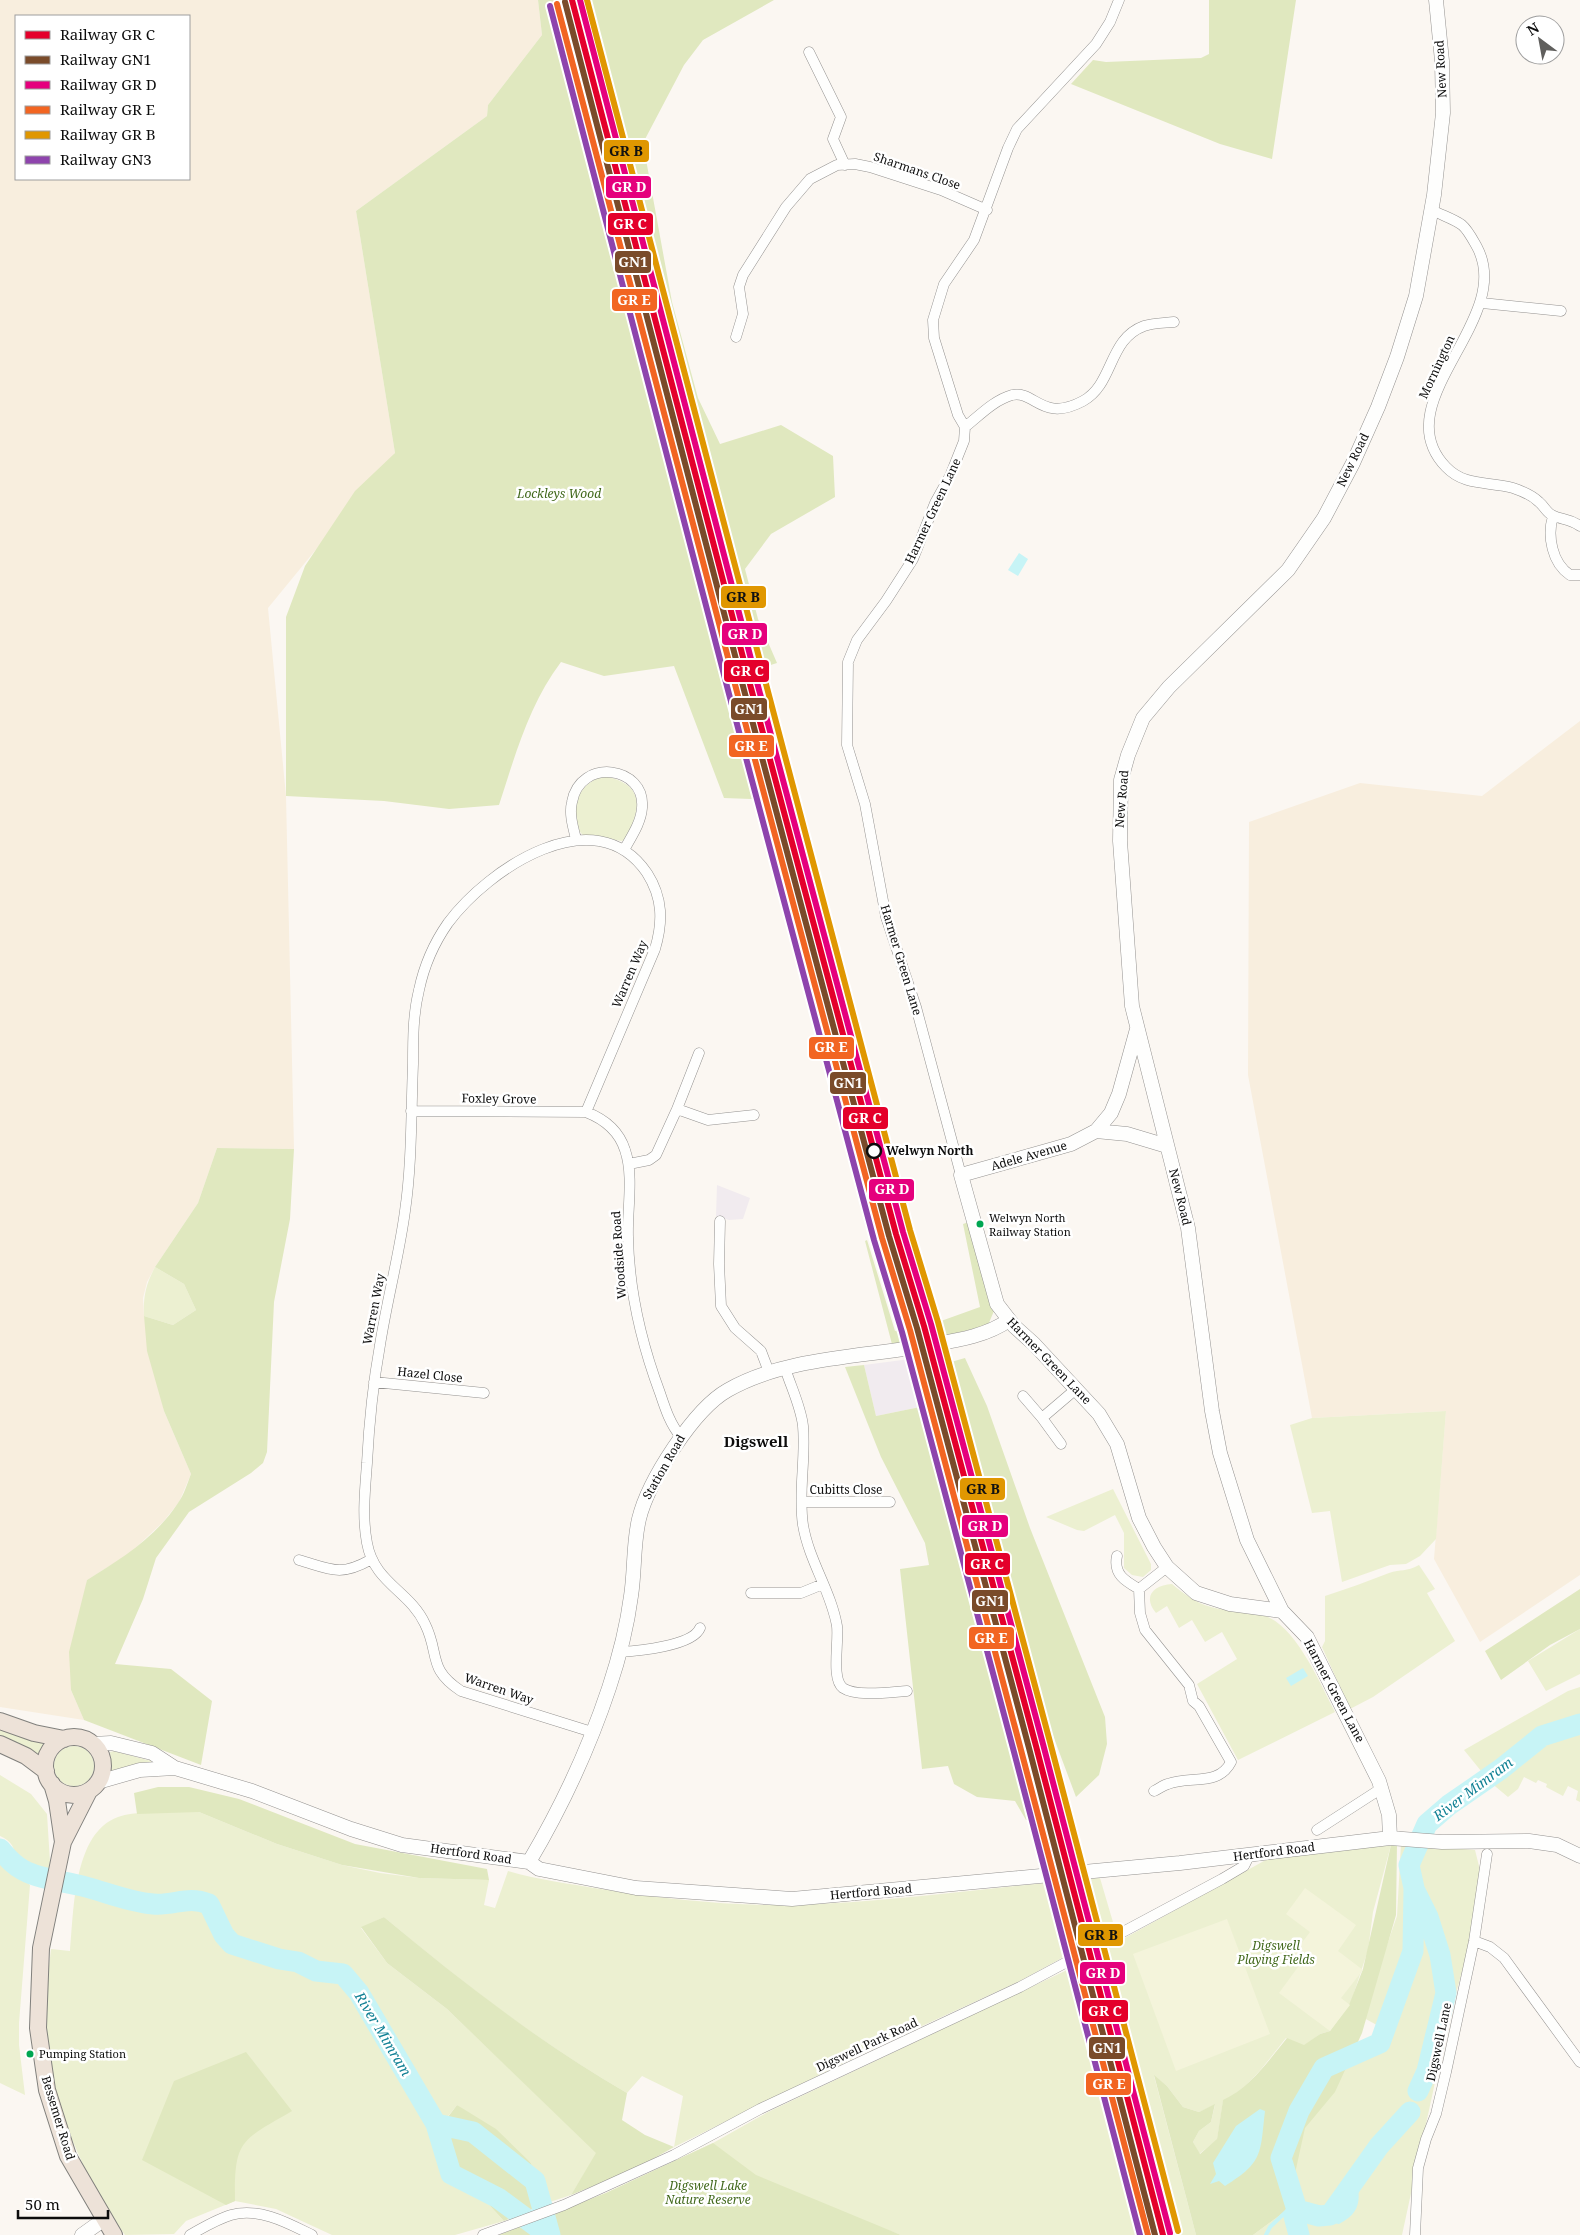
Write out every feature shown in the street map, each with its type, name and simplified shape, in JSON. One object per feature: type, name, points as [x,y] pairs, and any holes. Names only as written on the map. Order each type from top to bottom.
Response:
[{"type":"main road","points":[[0,1721],[34,1733],[64,1739],[79,1737],[93,1744],[99,1750],[103,1767],[93,1787],[81,1794],[65,1793],[26,1756],[0,1744]]},
{"type":"main road","points":[[49,1777],[48,1755],[57,1743],[64,1739]]},
{"type":"main road","name":"Bessemer Road","points":[[49,1777],[61,1849]]},
{"type":"main road","name":"Bessemer Road","points":[[93,1787],[61,1849],[41,1948],[38,1990],[41,2057],[48,2090],[68,2156],[103,2220],[114,2235]]},
{"type":"street","points":[[1119,0],[1110,22],[1096,44],[1017,129],[1008,148],[987,210],[974,240],[944,284],[933,320],[934,338],[939,360],[958,415],[965,427],[998,401],[1013,395],[1023,396],[1049,408],[1061,410],[1086,399],[1102,384],[1114,353],[1129,334],[1145,326],[1174,322]]},
{"type":"street","name":"New Road","points":[[1282,1611],[1247,1540],[1220,1453],[1212,1411],[1188,1228],[1131,1000],[1119,831],[1121,780],[1128,755],[1143,718],[1169,687],[1288,570],[1324,518],[1353,463],[1397,357],[1416,296],[1432,210],[1443,113],[1442,60],[1436,0]]},
{"type":"street","points":[[809,52],[841,116],[833,139],[844,164]]},
{"type":"street","name":"Sharmans Close","points":[[736,337],[743,314],[739,287],[743,274],[773,226],[810,179],[837,165],[870,167],[941,190],[987,210]]},
{"type":"street","name":"Mornington","points":[[1432,210],[1462,226],[1484,260],[1486,279],[1482,303],[1446,372],[1429,415],[1433,446],[1446,467],[1455,475],[1478,484],[1512,488],[1529,494],[1553,516],[1566,518],[1580,526]]},
{"type":"street","points":[[1482,303],[1561,310]]},
{"type":"street","name":"Harmer Green Lane","points":[[965,427],[964,441],[958,458],[934,502],[913,559],[886,601],[856,640],[846,673],[847,745],[866,810],[886,918],[916,1007],[997,1304],[1008,1320],[1099,1414],[1117,1444],[1146,1533],[1167,1567],[1196,1593],[1209,1598],[1230,1604],[1282,1611],[1312,1644],[1360,1739],[1382,1788],[1389,1815],[1390,1838]]},
{"type":"street","points":[[1553,516],[1550,534],[1553,552],[1558,563],[1570,575],[1580,575]]},
{"type":"street","points":[[576,840],[571,816],[571,802],[575,791],[582,781],[592,774],[613,771],[632,782],[640,792],[642,800],[638,823],[624,850]]},
{"type":"street","name":"Warren Way","points":[[586,1112],[659,934],[661,907],[646,872],[624,850],[600,841],[576,840],[548,848],[498,874],[482,887],[448,924],[424,968],[414,1021],[405,1210],[374,1382],[364,1505],[365,1533],[370,1560],[390,1586],[425,1622],[438,1668],[447,1682],[461,1691],[592,1732]]},
{"type":"street","name":"Adele Avenue","points":[[961,1175],[1071,1144],[1096,1131],[1111,1113],[1119,1094],[1137,1029]]},
{"type":"street","points":[[628,1164],[649,1160],[656,1155],[699,1053]]},
{"type":"street","points":[[677,1109],[708,1120],[754,1114]]},
{"type":"street","name":"Foxley Grove","points":[[411,1111],[586,1112]]},
{"type":"street","name":"Woodside Road","points":[[586,1112],[598,1116],[614,1131],[625,1148],[628,1164],[628,1238],[631,1279],[637,1317],[647,1357],[657,1385],[674,1428],[680,1437]]},
{"type":"street","points":[[1096,1131],[1136,1136],[1167,1146]]},
{"type":"street","points":[[720,1220],[719,1264],[721,1306],[735,1328],[761,1351],[769,1372]]},
{"type":"street","name":"Station Road","points":[[528,1862],[553,1820],[592,1732],[620,1652],[631,1598],[638,1520],[644,1502],[680,1437],[693,1419],[716,1398],[741,1383],[769,1372],[956,1340],[996,1329],[1008,1320]]},
{"type":"street","name":"Cubitts Close","points":[[785,1368],[803,1426],[803,1525],[810,1554],[835,1613],[838,1648],[835,1675],[840,1684],[856,1693],[907,1691]]},
{"type":"street","name":"Hazel Close","points":[[374,1382],[484,1393]]},
{"type":"street","points":[[1042,1418],[1076,1389]]},
{"type":"street","points":[[1023,1396],[1042,1418],[1060,1444]]},
{"type":"street","name":"Cubitts Close","points":[[802,1502],[890,1502]]},
{"type":"street","points":[[1117,1556],[1115,1564],[1120,1576],[1139,1589]]},
{"type":"street","points":[[299,1560],[342,1571],[356,1568],[370,1560]]},
{"type":"street","points":[[1139,1589],[1167,1567]]},
{"type":"street","points":[[751,1593],[801,1593],[823,1584]]},
{"type":"street","points":[[1139,1589],[1140,1614],[1145,1630],[1189,1685],[1193,1701],[1199,1706],[1232,1762],[1227,1770],[1217,1777],[1168,1784],[1154,1791]]},
{"type":"street","points":[[620,1652],[679,1642],[694,1636],[700,1628]]},
{"type":"street","name":"Hertford Road","points":[[93,1744],[112,1743],[152,1753],[175,1768],[252,1791],[352,1829],[402,1845],[528,1862],[539,1869],[636,1888],[792,1899],[1249,1856],[1390,1838],[1442,1842],[1529,1841],[1557,1845],[1580,1856]]},
{"type":"street","name":"Hertford Road","points":[[93,1787],[140,1770],[175,1768]]},
{"type":"street","name":"Hertford Road","points":[[1317,1830],[1382,1788]]},
{"type":"street","name":"Digswell Lane","points":[[1415,2235],[1418,2168],[1426,2139],[1436,2114],[1474,1941],[1487,1854]]},
{"type":"street","name":"Digswell Park Road","points":[[484,2235],[510,2227],[564,2205],[683,2150],[760,2109],[1020,1987],[1222,1879],[1244,1866],[1249,1856]]},
{"type":"street","points":[[1474,1941],[1490,1947],[1504,1958],[1580,2062]]},
{"type":"street","points":[[190,2235],[232,2215],[253,2213],[280,2219],[312,2235]]},
{"type":"street","points":[[82,2235],[103,2220]]},
{"type":"shaded area","points":[[0,0],[538,0],[542,35],[488,105],[487,116],[356,211],[395,453],[268,608],[286,796],[294,1149],[217,1148],[198,1203],[147,1282],[143,1298],[144,1316],[164,1411],[191,1474],[179,1502],[163,1522],[129,1554],[87,1580],[71,1690],[84,1720],[0,1707]]},
{"type":"shaded area","points":[[1580,721],[1580,1575],[1480,1642],[1434,1559],[1446,1411],[1312,1418],[1248,1075],[1249,822],[1360,783],[1482,796]]},
{"type":"shaded area","points":[[717,1185],[750,1198],[743,1219],[729,1220],[716,1216]]},
{"type":"shaded area","points":[[910,1359],[920,1407],[876,1416],[864,1365]]},
{"type":"green space","name":"Lockleys Wood","points":[[538,0],[774,0],[703,40],[684,65],[643,143],[672,302],[698,398],[720,444],[781,425],[833,456],[835,497],[771,534],[745,569],[758,619],[777,663],[743,674],[772,794],[751,799],[724,798],[674,666],[604,676],[561,662],[540,695],[524,731],[499,805],[449,809],[384,801],[286,796],[286,617],[305,566],[355,491],[395,453],[356,211],[487,116],[488,105],[542,35]]},
{"type":"green space","points":[[1209,0],[1296,0],[1272,159],[1220,144],[1071,84],[1093,60],[1106,62],[1201,58],[1209,54]]},
{"type":"green space","points":[[604,776],[627,785],[633,791],[636,799],[635,817],[631,828],[622,841],[583,835],[578,828],[576,806],[581,793],[590,782]]},
{"type":"green space","points":[[217,1148],[294,1149],[290,1219],[274,1302],[267,1452],[263,1463],[251,1473],[189,1512],[156,1558],[143,1599],[115,1664],[171,1669],[212,1701],[201,1765],[84,1720],[71,1690],[69,1652],[87,1580],[149,1537],[180,1500],[191,1474],[164,1411],[147,1351],[144,1316],[173,1325],[196,1310],[184,1284],[155,1267],[198,1203]]},
{"type":"green space","points":[[969,1222],[994,1311],[988,1325],[945,1336],[941,1321],[980,1307],[963,1224]]},
{"type":"green space","points":[[867,1240],[895,1331],[912,1328],[916,1343],[893,1348],[865,1241]]},
{"type":"green space","points":[[155,1267],[184,1284],[196,1310],[173,1325],[144,1316],[146,1291]]},
{"type":"green space","points":[[965,1358],[987,1406],[1030,1528],[1105,1717],[1107,1744],[1099,1775],[1076,1797],[1045,1714],[1022,1637],[951,1362]]},
{"type":"green space","points":[[864,1365],[876,1416],[920,1407],[981,1587],[1000,1673],[1016,1713],[1044,1819],[1026,1820],[1015,1801],[977,1797],[954,1784],[948,1766],[922,1769],[900,1569],[929,1565],[925,1543],[881,1457],[845,1367]]},
{"type":"green space","points":[[1446,1411],[1436,1539],[1420,1556],[1406,1564],[1390,1565],[1342,1582],[1330,1511],[1312,1513],[1290,1425],[1312,1418]]},
{"type":"green space","points":[[1113,1489],[1151,1564],[1151,1570],[1143,1577],[1132,1575],[1124,1568],[1124,1533],[1115,1515],[1084,1531],[1046,1517]]},
{"type":"green space","points":[[1419,1565],[1435,1589],[1427,1593],[1455,1641],[1373,1697],[1350,1709],[1322,1647],[1325,1641],[1325,1596],[1389,1573],[1411,1569]]},
{"type":"green space","points":[[1172,1584],[1200,1603],[1218,1609],[1261,1615],[1279,1623],[1289,1633],[1307,1659],[1335,1712],[1238,1760],[1197,1684],[1237,1659],[1222,1632],[1205,1642],[1192,1620],[1179,1628],[1167,1606],[1156,1613],[1150,1601],[1152,1592],[1160,1587]]},
{"type":"green space","points":[[1580,1589],[1580,1629],[1550,1645],[1501,1680],[1485,1651]]},
{"type":"green space","points":[[1580,1629],[1580,1674],[1546,1691],[1528,1661]]},
{"type":"green space","points":[[1580,1687],[1580,1802],[1576,1800],[1578,1791],[1568,1786],[1563,1796],[1546,1787],[1547,1784],[1538,1780],[1536,1783],[1524,1777],[1518,1789],[1508,1797],[1490,1782],[1464,1750],[1568,1691]]},
{"type":"green space","points":[[0,1727],[45,1742],[37,1757],[0,1738]]},
{"type":"green space","points":[[70,1746],[78,1746],[85,1749],[91,1755],[94,1766],[91,1777],[85,1783],[78,1786],[70,1786],[63,1783],[57,1777],[54,1770],[54,1762],[57,1755],[63,1749]]},
{"type":"green space","points":[[114,1751],[151,1761],[151,1765],[111,1772],[110,1752]]},
{"type":"green space","points":[[0,1775],[31,1794],[47,1814],[50,1862],[47,1875],[32,1872],[16,1861],[12,1846],[0,1836]]},
{"type":"green space","points":[[158,1787],[189,1787],[239,1799],[355,1844],[487,1869],[489,1880],[419,1878],[342,1865],[277,1844],[199,1812],[137,1814],[134,1793]]},
{"type":"green space","points":[[199,1812],[277,1844],[342,1865],[380,1873],[419,1878],[489,1880],[484,1905],[495,1908],[508,1871],[554,1882],[649,1896],[721,1903],[770,1905],[870,1901],[1100,1878],[1115,1929],[1018,1982],[874,2048],[674,2147],[683,2096],[642,2076],[627,2093],[595,2074],[502,2011],[384,1917],[361,1928],[387,1963],[447,2009],[597,2153],[571,2195],[547,2203],[531,2163],[457,2105],[441,2125],[455,2168],[504,2221],[455,2235],[332,2235],[276,2209],[235,2201],[186,2221],[174,2234],[125,2235],[83,2163],[71,2137],[54,2084],[46,2029],[51,1949],[70,1951],[75,1895],[84,1856],[92,1839],[103,1826],[125,1815]]},
{"type":"green space","points":[[1397,1843],[1396,1915],[1362,2033],[1335,2092],[1305,2128],[1287,2210],[1253,2235],[1196,2235],[1154,2075],[1167,2086],[1183,2107],[1199,2112],[1215,2104],[1211,2122],[1199,2131],[1193,2142],[1200,2154],[1217,2139],[1223,2100],[1233,2095],[1250,2081],[1287,2038],[1304,2045],[1320,2034],[1330,2031],[1349,2005],[1363,1969],[1391,1845]]},
{"type":"green space","points":[[1401,1844],[1475,1850],[1480,1870],[1470,1943],[1441,2047],[1402,2235],[1253,2235],[1287,2210],[1284,2158],[1326,2070],[1381,2045],[1388,2031],[1362,2017],[1397,1916]]},
{"type":"green space","name":"Digswell Playing Fields","points":[[1391,1845],[1373,1912],[1368,1950],[1350,2005],[1330,2031],[1320,2034],[1304,2046],[1286,2038],[1242,2089],[1223,2101],[1217,2140],[1199,2154],[1193,2142],[1199,2131],[1211,2122],[1215,2105],[1199,2112],[1183,2107],[1167,2086],[1154,2076],[1196,2235],[901,2235],[885,2229],[499,2235],[606,2193],[713,2143],[768,2112],[1067,1970],[1273,1856]]},
{"type":"green space","points":[[0,1860],[30,1885],[19,2023],[19,2045],[25,2095],[0,2083]]},
{"type":"green space","points":[[1305,1888],[1356,1925],[1338,1951],[1363,1970],[1341,1998],[1350,2005],[1330,2031],[1279,1993],[1298,1967],[1289,1960],[1310,1932],[1286,1914]]},
{"type":"green space","points":[[384,1917],[442,1964],[532,2032],[627,2093],[622,2120],[645,2135],[674,2147],[635,2169],[571,2195],[596,2153],[447,2009],[387,1963],[361,1927]]},
{"type":"green space","points":[[1227,1919],[1270,2034],[1176,2071],[1133,1954]]},
{"type":"green space","points":[[246,2052],[292,2111],[261,2129],[244,2144],[236,2165],[235,2201],[226,2205],[142,2160],[174,2081]]},
{"type":"green space","points":[[457,2105],[496,2129],[531,2163],[547,2203],[504,2221],[455,2168],[441,2126]]},
{"type":"green space","name":"Digswell Lake Nature Reserve","points":[[713,2143],[756,2175],[901,2235],[499,2235],[606,2193]]},
{"type":"water","points":[[1019,553],[1028,559],[1018,576],[1008,570]]},
{"type":"water","points":[[1303,1668],[1308,1676],[1291,1686],[1286,1678]]},
{"type":"water","points":[[1260,2109],[1265,2111],[1262,2137],[1258,2155],[1253,2163],[1238,2178],[1225,2186],[1219,2181],[1210,2184],[1216,2174],[1213,2163],[1236,2126]]},
{"type":"water","points":[[1352,2175],[1356,2178],[1359,2199],[1352,2215],[1339,2224],[1320,2221],[1319,2216],[1325,2214]]},
{"type":"waterway","name":"River Mimram","points":[[1299,2235],[1294,2216],[1297,2210],[1281,2158],[1299,2111],[1324,2068],[1380,2043],[1413,1951],[1414,1888],[1409,1865],[1427,1824],[1449,1805],[1501,1769],[1542,1736],[1580,1724]]},
{"type":"waterway","name":"River Mimram","points":[[0,1849],[19,1868],[45,1878],[144,1903],[161,1904],[194,1900],[201,1901],[209,1904],[224,1935],[232,1944],[279,1959],[298,1962],[316,1971],[343,1974],[359,1993],[436,2124],[473,2132],[535,2181],[550,2235]]},
{"type":"waterway","name":"River Mimram","points":[[1415,1891],[1428,1917],[1440,1955],[1446,1993],[1427,2071],[1418,2091]]},
{"type":"waterway","name":"River Mimram","points":[[1297,2210],[1319,2216],[1330,2215],[1379,2146],[1410,2112]]},
{"type":"waterway","points":[[436,2124],[451,2174],[498,2198],[544,2232]]},
{"type":"waterway","points":[[1266,2235],[1270,2227],[1290,2208],[1297,2210]]},
{"type":"transit line","points":[[572,0],[751,688],[896,1234],[924,1326],[1036,1746],[1163,2235]]},
{"type":"transit line","points":[[580,0],[758,686],[903,1232],[931,1324],[1043,1744],[1170,2233]]},
{"type":"transit line","points":[[587,0],[910,1230],[938,1322],[1178,2231]]},
{"type":"transit line","points":[[557,4],[737,692],[882,1238],[910,1330],[1148,2235]]},
{"type":"rail line","name":"GN1","points":[[565,2],[744,690],[889,1236],[917,1328],[1029,1748],[1155,2235]]},
{"type":"rail line","name":"GN3","points":[[550,6],[729,694],[874,1240],[902,1332],[1140,2235]]},
{"type":"place","name":"Welwyn North","points":[[874,1151]]},
{"type":"place","name":"Welwyn North Railway Station","points":[[980,1224]]},
{"type":"place","name":"Pumping Station","points":[[30,2054]]},
{"type":"district","name":"Digswell","points":[[756,1442]]}]
